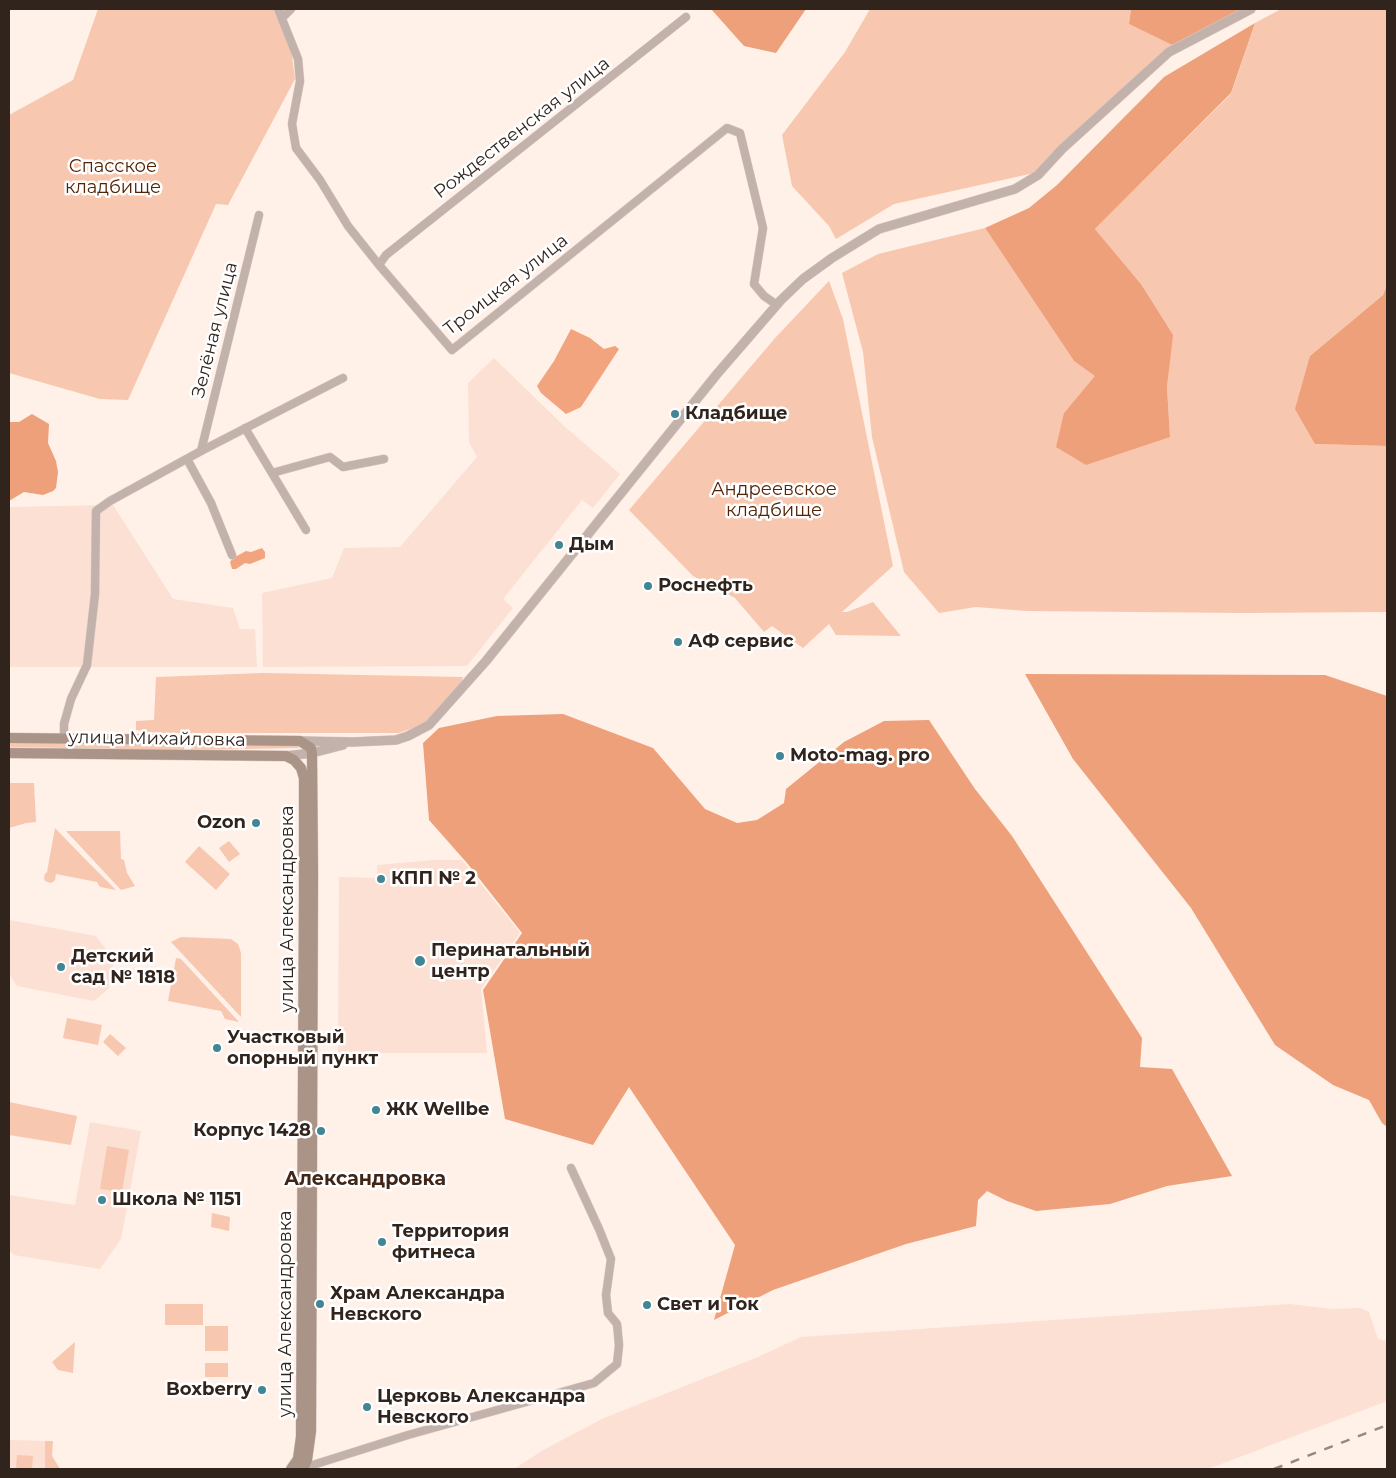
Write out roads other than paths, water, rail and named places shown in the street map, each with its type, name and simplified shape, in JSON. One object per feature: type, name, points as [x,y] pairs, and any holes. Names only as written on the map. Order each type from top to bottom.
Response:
[{"type":"main road","name":"улица Михайловка","points":[[9,738],[64,738],[308,747]]},
{"type":"main road","name":"улица Александровка","points":[[303,1465],[309,1447],[311,1385],[308,747]]},
{"type":"main road","name":"улица Михайловка","points":[[9,753],[286,756]]},
{"type":"main road","points":[[286,756],[294,760],[308,776]]},
{"type":"main road","name":"улица Александровка","points":[[303,1465],[301,1437],[303,1152],[308,776]]},
{"type":"main road","points":[[292,1469],[295,1466],[303,1465]]},
{"type":"street","name":"Троицкая улица","points":[[278,9],[298,58],[300,81],[292,124],[296,148],[320,180],[348,226],[452,350],[727,128],[740,133],[762,228],[754,284],[764,296],[777,305]]},
{"type":"street","points":[[282,18],[291,9]]},
{"type":"street","points":[[308,747],[396,740],[422,730],[437,718],[486,661],[712,381],[777,305],[803,279],[832,258],[880,229],[1015,189],[1038,175],[1062,149],[1169,52],[1251,9]]},
{"type":"street","name":"Рождественская улица","points":[[379,265],[386,255],[686,17]]},
{"type":"street","name":"Зелёная улица","points":[[200,451],[259,215]]},
{"type":"street","points":[[64,738],[64,724],[71,699],[87,665],[96,594],[96,510],[200,451],[343,378]]},
{"type":"street","points":[[245,428],[306,530]]},
{"type":"street","points":[[272,473],[330,457],[343,468],[384,459]]},
{"type":"street","points":[[186,459],[211,503],[232,555]]},
{"type":"street","points":[[308,747],[331,748],[353,742]]},
{"type":"street","name":"улица Михайловка","points":[[286,756],[308,747]]},
{"type":"street","points":[[308,776],[316,762],[331,748]]},
{"type":"street","points":[[303,1465],[319,1463],[408,1435],[594,1383],[617,1364],[619,1346],[617,1324],[608,1313],[606,1295],[610,1259],[606,1244],[571,1168]]},
{"type":"street","points":[[309,1447],[310,1454],[319,1463]]},
{"type":"railway","points":[[1274,1469],[1387,1425]]},
{"type":"place","name":"Кладбище","points":[[675,414]]},
{"type":"place","name":"Дым","points":[[559,545]]},
{"type":"place","name":"Роснефть","points":[[648,586]]},
{"type":"place","name":"АФ сервис","points":[[678,642]]},
{"type":"place","name":"Moto-mag. pro","points":[[780,756]]},
{"type":"place","name":"Ozon","points":[[256,823]]},
{"type":"place","name":"КПП № 2","points":[[381,879]]},
{"type":"place","name":"Перинатальный центр","points":[[420,961]]},
{"type":"place","name":"Детский сад № 1818","points":[[61,967]]},
{"type":"place","name":"Участковый опорный пункт","points":[[217,1048]]},
{"type":"place","name":"ЖК Wellbe","points":[[376,1110]]},
{"type":"place","name":"Корпус 1428","points":[[321,1131]]},
{"type":"place","name":"Школа № 1151","points":[[102,1200]]},
{"type":"place","name":"Территория фитнеса","points":[[382,1242]]},
{"type":"place","name":"Храм Александра Невского","points":[[320,1304]]},
{"type":"place","name":"Свет и Ток","points":[[647,1305]]},
{"type":"place","name":"Boxberry","points":[[262,1390]]},
{"type":"place","name":"Церковь Александра Невского","points":[[367,1407]]},
{"type":"district","name":"Александровка","points":[[365,1179]]},
{"type":"park label","name":"Спасское кладбище","points":[[113,177]]},
{"type":"park label","name":"Андреевское кладбище","points":[[774,500]]}]
